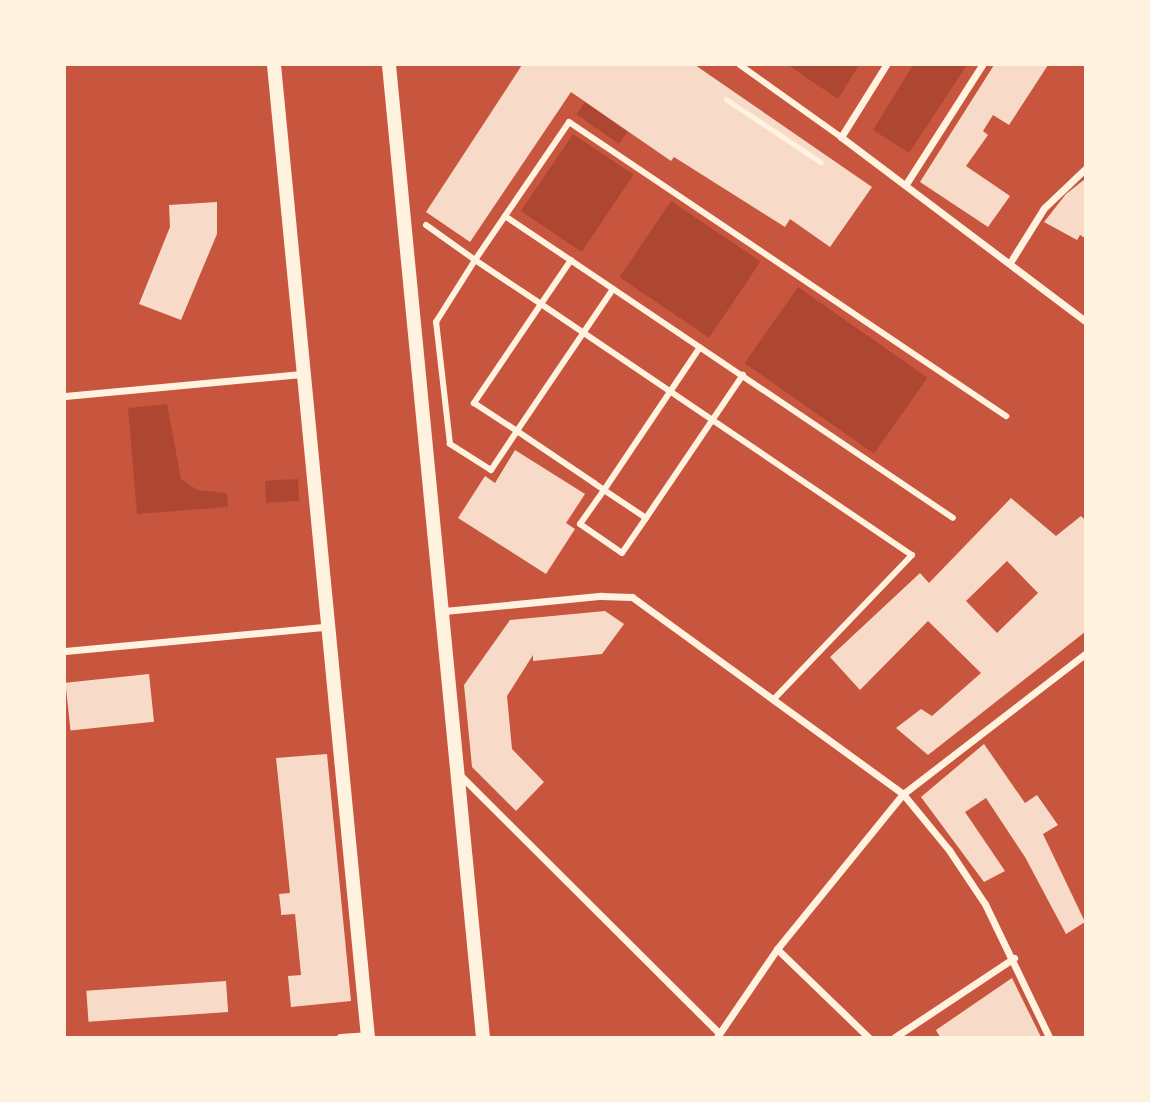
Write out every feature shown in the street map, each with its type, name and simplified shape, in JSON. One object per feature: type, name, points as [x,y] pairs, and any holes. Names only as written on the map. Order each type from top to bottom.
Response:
[{"type":"main road","points":[[274,65],[368,1036]]},
{"type":"main road","points":[[389,65],[444,611],[483,1037]]},
{"type":"street","points":[[740,65],[1011,261],[1085,321]]},
{"type":"street","points":[[841,136],[886,65]]},
{"type":"street","points":[[906,184],[982,65]]},
{"type":"street","points":[[613,289],[491,470],[450,444],[436,322],[569,122],[1006,416]]},
{"type":"street","points":[[1011,261],[1044,208],[1085,169]]},
{"type":"street","points":[[505,216],[953,518]]},
{"type":"street","points":[[426,225],[912,555],[773,700]]},
{"type":"street","points":[[571,260],[474,403],[646,518]]},
{"type":"street","points":[[700,347],[580,524],[622,553],[743,375]]},
{"type":"street","points":[[65,396],[303,374]]},
{"type":"street","points":[[444,611],[601,596],[632,597],[903,794],[949,850],[1014,958],[1049,1037]]},
{"type":"street","points":[[65,650],[327,627]]},
{"type":"street","points":[[457,772],[718,1035],[776,949],[903,794],[1085,654]]},
{"type":"street","points":[[776,949],[868,1037]]},
{"type":"street","points":[[895,1037],[1014,958]]},
{"type":"street","points":[[340,1037],[368,1036]]},
{"type":"path","points":[[726,99],[821,162]]},
{"type":"shaded area","points":[[788,65],[859,65],[838,99]]},
{"type":"shaded area","points":[[913,65],[967,65],[909,153],[873,130]]},
{"type":"shaded area","points":[[585,102],[628,132],[619,144],[576,114]]},
{"type":"shaded area","points":[[573,134],[634,175],[582,252],[521,211]]},
{"type":"shaded area","points":[[671,201],[761,261],[709,338],[620,277]]},
{"type":"shaded area","points":[[798,287],[927,378],[874,454],[745,363]]},
{"type":"shaded area","points":[[167,404],[181,479],[197,490],[227,493],[228,507],[137,514],[128,408]]},
{"type":"shaded area","points":[[298,479],[299,501],[266,503],[265,481]]},
{"type":"building","points":[[522,65],[695,65],[872,187],[830,247],[790,219],[785,227],[674,157],[671,161],[571,92],[470,242],[426,212]]},
{"type":"building","points":[[994,65],[1048,65],[1009,125],[993,115],[983,131],[988,135],[966,166],[1010,196],[988,227],[920,182]]},
{"type":"building","points":[[1085,179],[1085,238],[1080,235],[1077,240],[1044,222],[1066,194]]},
{"type":"building","points":[[217,202],[217,234],[181,320],[139,304],[170,227],[169,205]]},
{"type":"building","points":[[515,450],[585,494],[566,523],[575,529],[546,574],[458,518],[485,476],[495,483]]},
{"type":"building","points":[[1011,498],[1056,536],[1081,516],[1085,520],[1085,632],[928,755],[896,728],[921,709],[932,716],[981,673],[928,621],[860,690],[830,657],[920,573],[929,583]],"holes":[[[1007,561],[1038,593],[997,633],[966,601]]]},
{"type":"building","points":[[605,611],[624,624],[602,654],[533,661],[533,655],[507,696],[512,749],[544,782],[516,811],[472,767],[464,685],[510,620]]},
{"type":"building","points":[[149,674],[154,722],[70,731],[65,683]]},
{"type":"building","points":[[984,744],[1025,803],[1037,795],[1058,825],[1043,834],[1085,922],[1066,934],[1025,857],[986,798],[965,812],[1005,871],[984,882],[921,797]]},
{"type":"building","points":[[327,754],[351,1001],[291,1007],[288,976],[301,975],[295,914],[281,915],[279,894],[290,893],[276,758]]},
{"type":"building","points":[[1012,978],[1041,1037],[940,1037],[936,1030]]},
{"type":"building","points":[[226,981],[228,1012],[89,1022],[86,991]]}]
